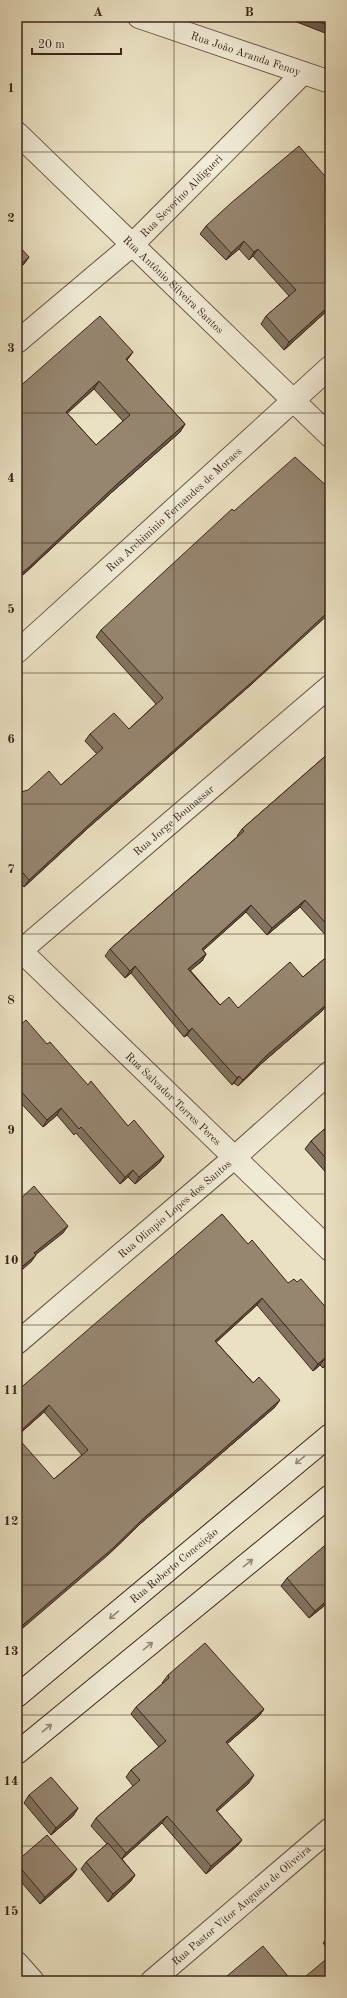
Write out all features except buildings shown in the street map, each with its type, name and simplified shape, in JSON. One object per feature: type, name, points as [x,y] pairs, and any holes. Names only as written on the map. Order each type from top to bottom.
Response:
[{"type":"street","name":"Rua João Aranda Fenoy","points":[[139,17],[330,82]]},
{"type":"street","name":"Rua Severino Aldigueri","points":[[17,342],[132,245],[303,73]]},
{"type":"street","name":"Rua Antônio Silveira Santos","points":[[17,133],[330,436]]},
{"type":"street","name":"Rua Archiminio Fernandes de Moraes","points":[[17,652],[330,367]]},
{"type":"street","name":"Rua Jorge Bounassar","points":[[18,951],[330,686]]},
{"type":"street","name":"Rua Salvador Torres Peres","points":[[18,951],[235,1157],[330,1250]]},
{"type":"street","name":"Rua Olimpio Lopes dos Santos","points":[[17,1343],[235,1157],[330,1072]]},
{"type":"street","name":"Rua Roberto Conceição","points":[[17,1696],[330,1435]]},
{"type":"street","points":[[17,1753],[330,1496]]},
{"type":"street","name":"Rua Pastor Vitor Augusto de Oliveira","points":[[152,1981],[330,1829]]},
{"type":"street","points":[[17,1963],[32,1981]]}]
